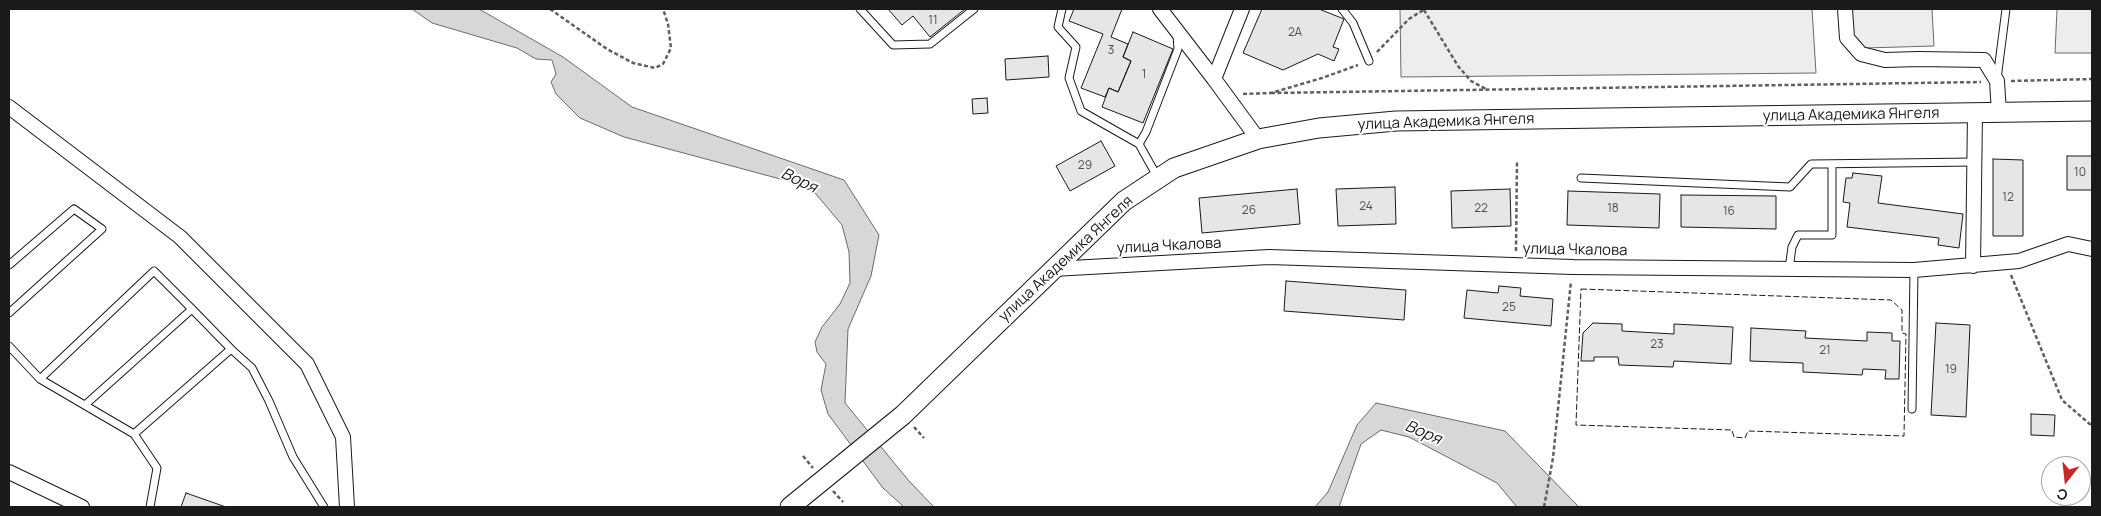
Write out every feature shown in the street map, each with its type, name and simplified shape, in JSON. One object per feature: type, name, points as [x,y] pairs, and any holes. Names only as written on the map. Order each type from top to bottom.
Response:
[{"type":"main road","name":"улица Академика Янгеля","points":[[790,507],[903,415],[1124,201],[1174,168],[1258,139],[1319,128],[1396,122],[2092,111]]},
{"type":"street","points":[[1160,9],[1258,139]]},
{"type":"street","points":[[1214,79],[1242,9]]},
{"type":"street","points":[[1845,9],[1847,38],[1861,54],[1885,60],[1984,60],[1996,81],[1999,113]]},
{"type":"street","points":[[9,107],[180,237],[307,364],[343,438],[347,507]]},
{"type":"street","points":[[1973,266],[1975,113]]},
{"type":"street","name":"улица Чкалова","points":[[1053,269],[1269,257],[1573,267],[1914,270],[2019,262],[2068,244],[2092,249]]},
{"type":"street","points":[[9,472],[82,507]]},
{"type":"lane","points":[[860,9],[893,45],[930,44],[974,9]]},
{"type":"lane","points":[[1062,9],[1058,27],[1076,47],[1068,78],[1081,111],[1139,144],[1158,178]]},
{"type":"lane","points":[[1342,9],[1353,23],[1369,61]]},
{"type":"lane","points":[[1996,81],[2006,9]]},
{"type":"lane","points":[[1139,144],[1146,132],[1178,49],[1176,30]]},
{"type":"lane","points":[[1580,178],[1790,187],[1811,164],[1974,162]]},
{"type":"lane","points":[[1789,269],[1792,247],[1798,235],[1832,235],[1832,164]]},
{"type":"lane","points":[[9,265],[74,209],[102,229],[9,312]]},
{"type":"lane","points":[[1912,409],[1914,270]]},
{"type":"lane","points":[[40,379],[154,271],[252,368],[269,401],[293,457],[324,507]]},
{"type":"lane","points":[[84,405],[192,309]]},
{"type":"lane","points":[[9,346],[40,379],[134,434],[157,468],[150,507]]},
{"type":"lane","points":[[134,434],[231,349]]},
{"type":"path","points":[[550,9],[607,49],[633,63],[655,68],[663,64],[671,48],[668,24],[663,9]]},
{"type":"path","points":[[1271,93],[1322,78],[1369,61],[1408,19],[1424,9],[1458,66],[1471,81],[1487,89]]},
{"type":"path","points":[[1227,97],[1271,93],[2092,79]]},
{"type":"path","points":[[1516,265],[1517,160]]},
{"type":"path","points":[[2005,262],[2062,400],[2092,426]]},
{"type":"path","points":[[1544,507],[1553,458],[1573,267]]},
{"type":"shaded area","points":[[1400,9],[1812,9],[1816,73],[1401,77]]},
{"type":"shaded area","points":[[1843,9],[1932,9],[1934,46],[1865,48],[1844,25]]},
{"type":"shaded area","points":[[2057,9],[2092,9],[2092,53],[2055,53]]},
{"type":"water","name":"Воря","points":[[412,9],[479,9],[563,57],[632,107],[844,180],[879,235],[871,276],[848,329],[845,403],[909,481],[934,507],[904,507],[883,488],[828,414],[821,390],[826,364],[817,352],[815,342],[822,327],[840,304],[850,283],[849,252],[842,225],[810,187],[624,137],[580,118],[556,94],[551,82],[556,74],[552,60],[536,59],[517,48],[432,23]]},
{"type":"water","name":"Воря","points":[[1376,403],[1505,431],[1579,507],[1517,507],[1497,483],[1409,437],[1381,430],[1361,444],[1339,507],[1315,507],[1328,492],[1357,425]]},
{"type":"building","points":[[888,9],[965,9],[930,37],[913,16],[902,25]]},
{"type":"building","points":[[1074,9],[1122,9],[1111,37],[1128,44],[1123,57],[1131,61],[1118,92],[1109,88],[1105,97],[1081,88],[1103,34],[1069,21]]},
{"type":"building","points":[[1262,9],[1319,9],[1344,19],[1333,47],[1339,49],[1334,61],[1318,54],[1283,70],[1243,53]]},
{"type":"building","points":[[1133,32],[1173,49],[1143,123],[1102,107],[1109,88],[1118,92],[1131,61],[1123,57]]},
{"type":"building","points":[[1048,56],[1049,77],[1006,80],[1005,59]]},
{"type":"building","points":[[987,98],[988,113],[973,114],[972,99]]},
{"type":"building","points":[[1101,141],[1115,166],[1070,191],[1056,166]]},
{"type":"building","points":[[2067,156],[2092,156],[2092,190],[2067,190]]},
{"type":"building","points":[[1993,159],[2023,160],[2023,236],[1993,236]]},
{"type":"building","points":[[1853,173],[1882,176],[1878,203],[1963,214],[1959,248],[1938,245],[1939,238],[1847,227],[1850,203],[1843,202],[1846,178],[1852,178]]},
{"type":"building","points":[[1395,187],[1396,224],[1338,226],[1336,189]]},
{"type":"building","points":[[1297,189],[1300,224],[1202,233],[1199,198]]},
{"type":"building","points":[[1510,189],[1511,226],[1452,228],[1451,191]]},
{"type":"building","points":[[1568,191],[1660,194],[1659,228],[1567,225]]},
{"type":"building","points":[[1681,195],[1776,196],[1776,229],[1681,227]]},
{"type":"building","points":[[1286,281],[1406,290],[1404,320],[1284,311]]},
{"type":"building","points":[[1499,286],[1521,288],[1520,296],[1553,299],[1551,326],[1464,318],[1467,290],[1498,293]]},
{"type":"building","points":[[1593,323],[1622,324],[1622,331],[1674,334],[1674,324],[1733,327],[1731,364],[1674,361],[1673,367],[1619,365],[1618,357],[1594,357],[1594,361],[1581,361],[1583,333]]},
{"type":"building","points":[[1936,323],[1970,325],[1966,417],[1931,415]]},
{"type":"building","points":[[1751,328],[1806,331],[1805,338],[1867,341],[1867,332],[1892,333],[1892,341],[1900,341],[1899,379],[1885,379],[1886,370],[1863,369],[1862,375],[1803,372],[1803,363],[1750,361]]},
{"type":"building","points":[[2031,414],[2055,415],[2054,436],[2031,435]]},
{"type":"building","points":[[186,493],[226,507],[181,507]]},
{"type":"fence","points":[[1581,289],[1891,300],[1902,310],[1902,333],[1906,334],[1904,436],[1748,431],[1745,438],[1734,437],[1732,430],[1576,425],[1581,289]]}]
